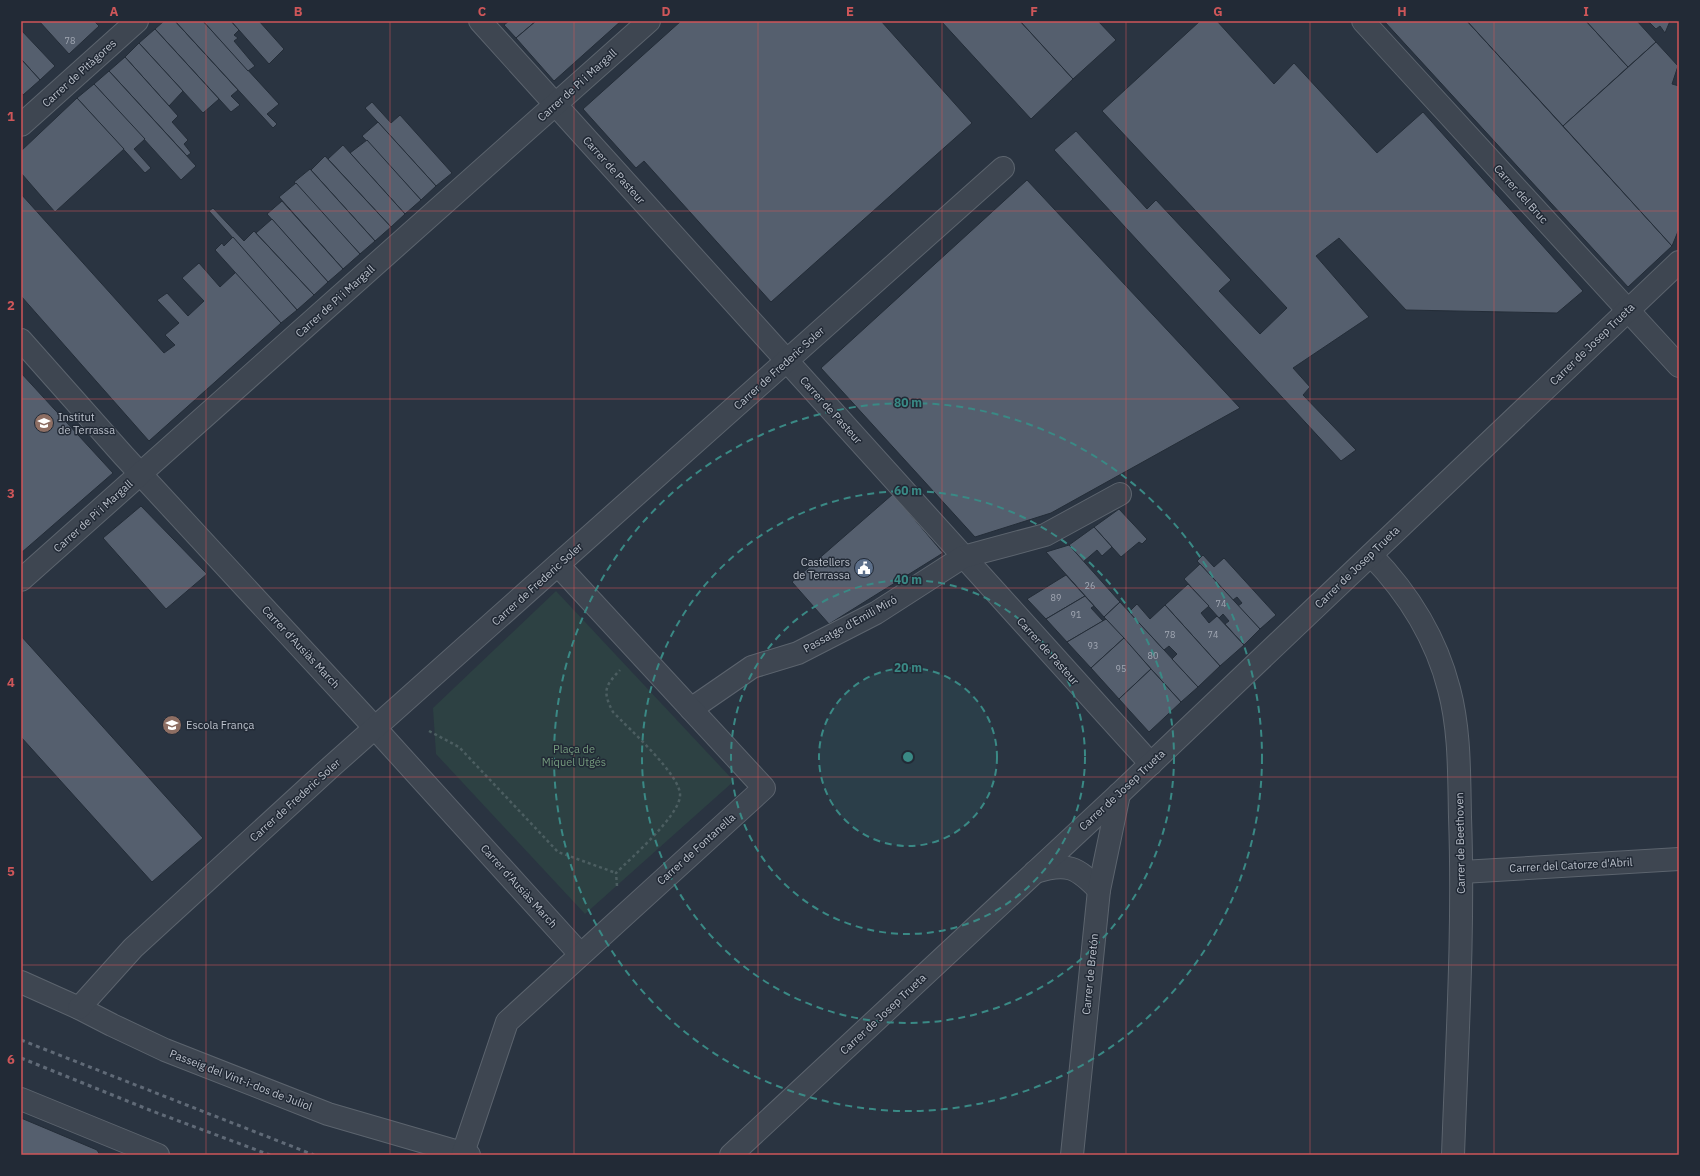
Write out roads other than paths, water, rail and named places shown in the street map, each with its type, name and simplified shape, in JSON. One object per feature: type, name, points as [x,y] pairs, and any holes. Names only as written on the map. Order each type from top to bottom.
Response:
[{"type":"street","name":"Carrer de Pitàgores","points":[[21,125],[137,21]]},
{"type":"street","name":"Carrer de Pasteur","points":[[480,21],[1151,764]]},
{"type":"street","name":"Carrer de Pi i Margall","points":[[21,580],[649,21]]},
{"type":"street","name":"Carrer del Bruc","points":[[1363,21],[1679,366]]},
{"type":"street","name":"Carrer de Frederic Soler","points":[[79,1008],[133,948],[375,728],[1003,168]]},
{"type":"street","name":"Carrer de Josep Trueta","points":[[731,1155],[1151,764],[1679,262]]},
{"type":"street","name":"Carrer d'Ausiàs March","points":[[21,340],[140,474],[375,728],[580,954]]},
{"type":"street","name":"Passatge d'Emili Miró","points":[[691,709],[752,667],[798,653],[876,613],[963,557],[1045,535],[1120,494]]},
{"type":"street","name":"Carrer de Beethoven","points":[[1371,555],[1387,572],[1409,600],[1433,646],[1449,688],[1457,732],[1462,872],[1453,1155]]},
{"type":"street","name":"Carrer de Fontanella","points":[[466,1154],[507,1022],[764,788],[558,565]]},
{"type":"street","name":"Carrer de Bretón","points":[[1072,1155],[1099,890],[1119,794]]},
{"type":"street","name":"Carrer del Catorze d'Abril","points":[[1462,872],[1679,859]]},
{"type":"street","name":"Carrer de Josep Trueta","points":[[1035,872],[1048,868],[1070,868],[1086,876],[1099,890]]},
{"type":"street","name":"Passeig del Vint-i-dos de Juliol","points":[[21,982],[79,1008],[165,1050],[328,1114],[466,1154]]},
{"type":"street","points":[[21,1100],[156,1155]]},
{"type":"railway","points":[[21,1040],[314,1155]]},
{"type":"railway","points":[[21,1058],[152,1111],[270,1155]]},
{"type":"place","name":"Institut de Terrassa","points":[[44,423]]},
{"type":"place","name":"Castellers de Terrassa","points":[[864,568]]},
{"type":"place","name":"Escola França","points":[[172,725]]},
{"type":"park label","name":"Plaça de Miquel Utgés","points":[[574,755]]}]
